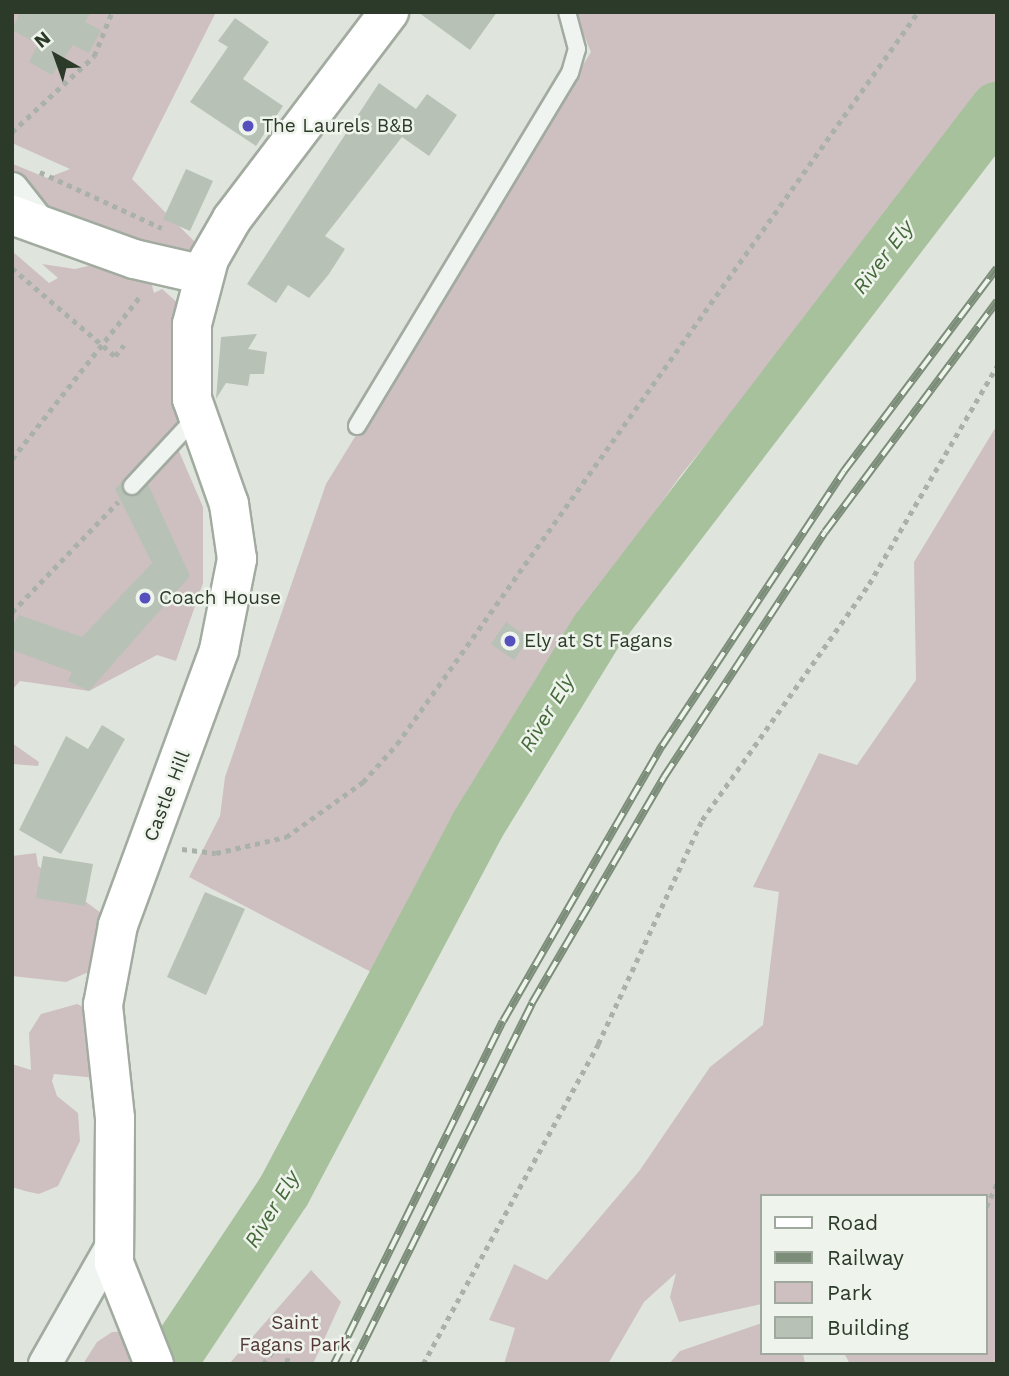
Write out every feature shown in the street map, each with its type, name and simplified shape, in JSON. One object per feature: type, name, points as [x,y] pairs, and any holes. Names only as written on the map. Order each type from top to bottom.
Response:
[{"type":"street","name":"Castle Hill","points":[[154,1364],[134,1322],[112,1246],[115,1118],[103,1005],[110,953],[219,650],[237,559],[229,504],[197,416],[189,363],[204,275],[245,200],[389,12]]},
{"type":"street","points":[[19,177],[27,221],[134,260],[204,275]]},
{"type":"street","points":[[46,1364],[112,1246]]},
{"type":"lane","points":[[357,426],[570,73],[577,49],[567,12]]},
{"type":"lane","points":[[132,486],[197,416]]},
{"type":"path","points":[[12,132],[97,51],[113,12]]},
{"type":"path","points":[[149,842],[216,853],[259,846],[286,837],[363,782],[420,715],[918,12]]},
{"type":"path","points":[[95,42],[97,51]]},
{"type":"path","points":[[19,177],[167,230]]},
{"type":"path","points":[[12,268],[115,356],[124,345]]},
{"type":"path","points":[[12,459],[150,284]]},
{"type":"path","points":[[423,1364],[598,1044],[702,820],[869,584],[997,366]]},
{"type":"path","points":[[12,612],[132,486]]},
{"type":"path","points":[[988,1202],[997,1182]]},
{"type":"path","points":[[263,1364],[279,1343],[290,1348],[287,1364]]},
{"type":"green space","points":[[12,12],[216,12],[132,179],[195,242],[186,256],[149,274],[154,293],[162,289],[179,304],[171,374],[180,413],[172,435],[203,507],[203,583],[176,661],[157,655],[89,691],[20,681],[12,690],[12,251],[49,283],[58,278],[42,264],[75,269],[110,261],[57,229],[14,177],[13,164],[47,178],[70,169],[12,143]]},
{"type":"green space","points":[[574,12],[997,12],[997,88],[681,475],[575,624],[540,677],[528,713],[467,800],[462,821],[375,974],[189,877],[220,816],[225,777],[326,484],[591,52]]},
{"type":"green space","points":[[997,425],[997,1364],[850,1364],[845,1355],[988,1355],[988,1194],[760,1194],[760,1304],[679,1322],[670,1297],[676,1273],[644,1302],[608,1364],[504,1364],[515,1328],[489,1320],[514,1264],[547,1280],[640,1170],[710,1067],[763,1025],[779,892],[753,887],[819,753],[857,765],[916,680],[914,562]]},
{"type":"green space","points":[[12,743],[39,762],[38,766],[12,764]]},
{"type":"green space","points":[[36,853],[38,866],[105,916],[95,969],[66,982],[12,976],[12,856]]},
{"type":"green space","points":[[77,1004],[99,1014],[97,1078],[54,1074],[52,1081],[57,1096],[78,1113],[80,1141],[58,1186],[39,1194],[12,1187],[12,1064],[31,1070],[29,1033],[41,1014]]},
{"type":"green space","name":"Saint Fagans Park","points":[[311,1270],[341,1302],[313,1364],[229,1364]]},
{"type":"green space","points":[[760,1324],[760,1355],[803,1355],[805,1364],[669,1364],[680,1351]]},
{"type":"green space","points":[[132,1331],[140,1364],[83,1364],[97,1342],[112,1332]]},
{"type":"building","points":[[20,12],[91,12],[85,22],[101,30],[89,53],[73,45],[52,75],[29,62],[38,44],[12,30]]},
{"type":"building","points":[[418,12],[497,12],[470,50]]},
{"type":"building","points":[[235,18],[269,42],[243,79],[283,106],[256,146],[190,102],[228,47],[218,41]]},
{"type":"building","points":[[379,83],[416,109],[427,94],[457,115],[429,156],[402,137],[325,236],[345,249],[329,274],[309,298],[288,285],[276,303],[247,284]]},
{"type":"building","points":[[186,169],[213,181],[190,231],[163,219]]},
{"type":"building","points":[[257,334],[248,349],[267,352],[264,374],[250,374],[248,386],[226,383],[216,399],[221,337]]},
{"type":"building","name":"Coach House","points":[[138,464],[122,490],[134,496],[148,484],[190,576],[89,691],[68,681],[72,672],[12,650],[12,626],[19,615],[82,637],[152,563],[115,489]]},
{"type":"building","name":"Ely at St Fagans","points":[[506,622],[529,638],[514,660],[491,644]]},
{"type":"building","points":[[102,725],[125,739],[61,854],[19,830],[66,736],[88,749]]},
{"type":"building","points":[[43,856],[93,864],[85,906],[36,898]]},
{"type":"building","points":[[205,892],[245,909],[206,995],[167,977]]},
{"type":"waterway","name":"River Ely","points":[[169,1364],[284,1191],[477,826],[597,631],[997,109]]},
{"type":"railway","points":[[334,1364],[503,1021],[662,746],[844,471],[997,268]]},
{"type":"railway","points":[[353,1364],[532,1003],[664,777],[825,532],[997,301]]},
{"type":"place","name":"The Laurels B&B","points":[[248,126]]},
{"type":"place","name":"Coach House","points":[[145,598]]},
{"type":"place","name":"Ely at St Fagans","points":[[510,641]]}]
